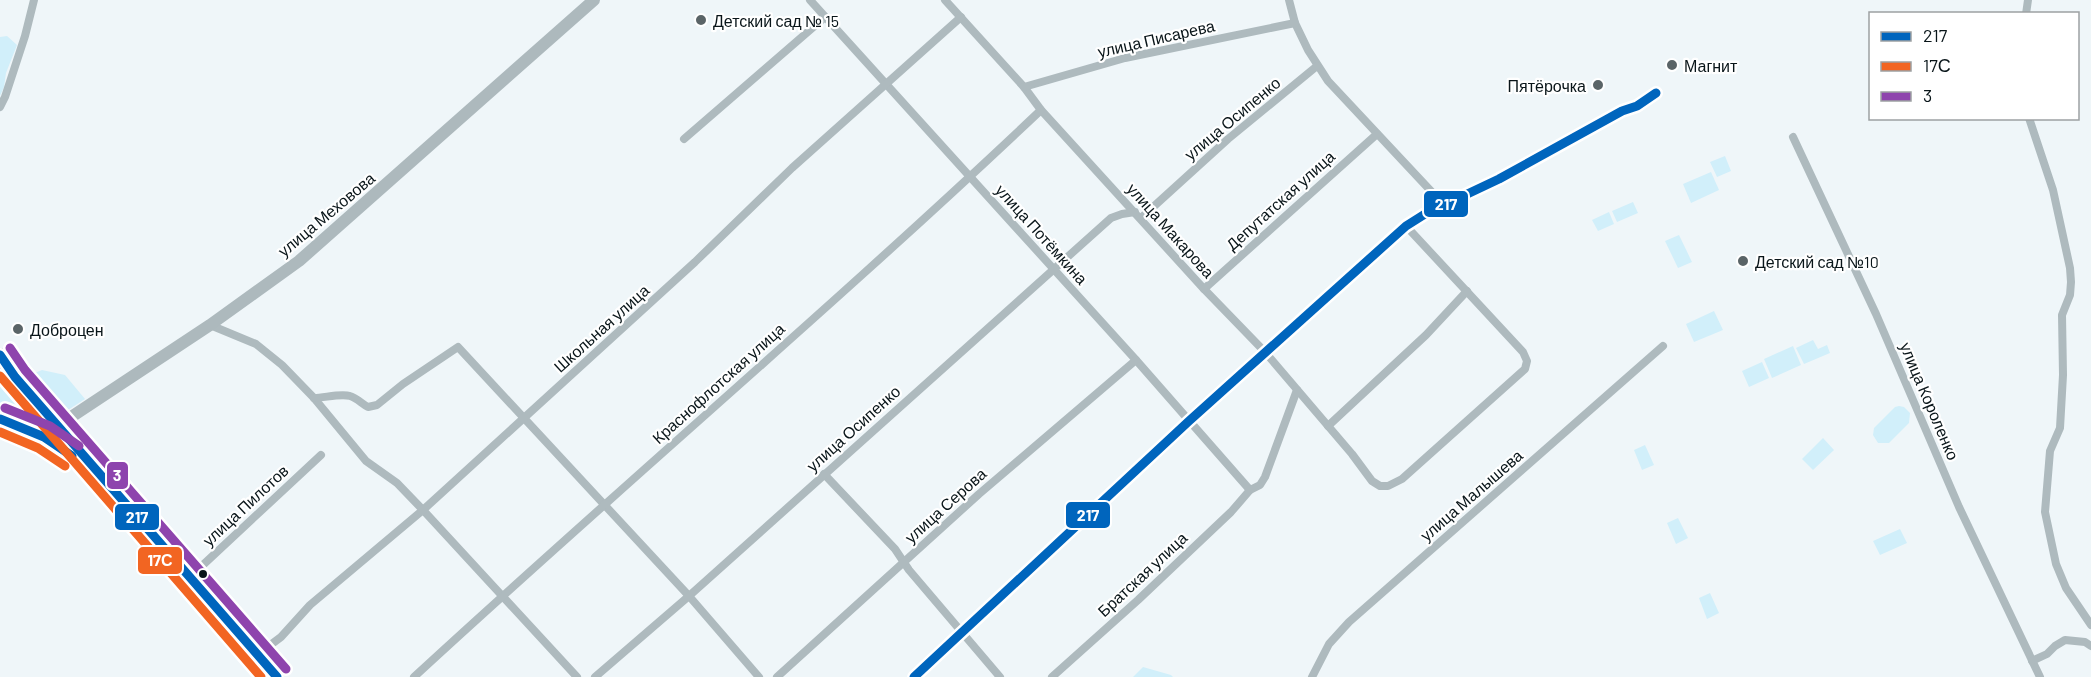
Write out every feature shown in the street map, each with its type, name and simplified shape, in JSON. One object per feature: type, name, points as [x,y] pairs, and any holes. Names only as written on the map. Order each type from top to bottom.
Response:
[{"type":"main road","points":[[0,355],[15,377],[277,677]]},
{"type":"main road","points":[[6,421],[44,437],[69,453],[132,511]]},
{"type":"street","points":[[0,107],[25,36],[34,0]]},
{"type":"street","name":"улица Меховова","points":[[59,425],[210,325],[299,261],[594,0]]},
{"type":"street","name":"улица Потёмкина","points":[[810,0],[1136,360],[1250,490]]},
{"type":"street","name":"улица Макарова","points":[[945,0],[1024,87],[1041,110],[1204,289],[1265,352],[1372,482],[1380,486],[1388,486],[1402,478],[1525,369],[1527,361],[1523,352],[1467,291]]},
{"type":"street","points":[[1289,0],[1295,23],[1317,66],[1444,205]]},
{"type":"street","points":[[684,139],[825,16]]},
{"type":"street","name":"Школьная улица","points":[[257,655],[281,637],[310,604],[423,510],[695,262],[792,168],[961,17]]},
{"type":"street","name":"улица Писарева","points":[[1024,87],[1125,58],[1295,23]]},
{"type":"street","name":"улица Осипенко","points":[[595,677],[690,596],[1111,218],[1122,214],[1138,215],[1317,66]]},
{"type":"street","points":[[914,677],[1189,421],[1407,226],[1425,214],[1532,162],[1622,111],[1636,106]]},
{"type":"street","name":"Краснофлотская улица","points":[[414,677],[971,177],[1041,110]]},
{"type":"street","points":[[2030,120],[2053,190],[2071,282],[2070,295],[2062,315],[2063,375],[2060,428],[2050,451],[2045,512],[2056,564],[2066,588],[2091,625]]},
{"type":"street","name":"Депутатская улица","points":[[1204,289],[1377,134]]},
{"type":"street","name":"улица Короленко","points":[[1793,137],[1876,314],[1959,507],[2040,677]]},
{"type":"street","points":[[1328,426],[1426,335],[1467,291],[1407,226]]},
{"type":"street","points":[[210,325],[256,345],[282,365],[314,398],[366,461],[397,483],[577,677]]},
{"type":"street","name":"улица Малышева","points":[[1312,677],[1329,644],[1349,622],[1663,346]]},
{"type":"street","points":[[314,398],[329,398],[344,394],[354,397],[368,407],[377,405],[458,347],[690,596],[759,677]]},
{"type":"street","name":"улица Серова","points":[[777,677],[979,495],[1136,360]]},
{"type":"street","name":"Братская улица","points":[[1052,677],[1138,600],[1231,512],[1250,490],[1256,488],[1265,477],[1297,390]]},
{"type":"street","points":[[6,421],[45,429],[59,425]]},
{"type":"street","name":"улица Пилотов","points":[[190,577],[321,455]]},
{"type":"street","points":[[824,474],[895,549],[1000,677]]},
{"type":"street","points":[[2032,661],[2047,654],[2065,640],[2085,642],[2091,646]]},
{"type":"shaded area","points":[[7,36],[17,45],[0,96],[0,37]]},
{"type":"shaded area","points":[[1725,156],[1731,171],[1717,177],[1710,162]]},
{"type":"shaded area","points":[[1711,172],[1719,190],[1691,203],[1683,184]]},
{"type":"shaded area","points":[[1633,202],[1638,213],[1617,222],[1612,211]]},
{"type":"shaded area","points":[[1609,212],[1614,224],[1598,231],[1592,220]]},
{"type":"shaded area","points":[[1679,235],[1692,262],[1678,268],[1665,241]]},
{"type":"shaded area","points":[[1714,311],[1723,330],[1694,342],[1686,324]]},
{"type":"shaded area","points":[[1813,340],[1818,349],[1827,345],[1830,353],[1804,364],[1796,348]]},
{"type":"shaded area","points":[[1793,346],[1801,365],[1772,378],[1764,359]]},
{"type":"shaded area","points":[[1762,362],[1769,378],[1749,387],[1742,371]]},
{"type":"shaded area","points":[[42,370],[65,375],[85,399],[68,410],[55,407],[25,377]]},
{"type":"shaded area","points":[[0,379],[14,387],[47,421],[43,425],[36,425],[0,410]]},
{"type":"shaded area","points":[[1895,407],[1904,407],[1910,413],[1909,423],[1889,443],[1878,443],[1873,435],[1874,428]]},
{"type":"shaded area","points":[[1823,438],[1834,450],[1813,470],[1802,459]]},
{"type":"shaded area","points":[[1645,445],[1654,465],[1642,470],[1634,450]]},
{"type":"shaded area","points":[[1678,518],[1688,538],[1676,544],[1667,523]]},
{"type":"shaded area","points":[[1900,529],[1907,543],[1880,555],[1873,541]]},
{"type":"shaded area","points":[[1710,593],[1719,613],[1707,619],[1699,598]]},
{"type":"shaded area","points":[[1143,667],[1171,675],[1173,677],[1133,677]]},
{"type":"transit line","name":"217","points":[[914,677],[1189,421],[1406,226],[1425,214],[1499,179],[1622,111],[1637,106],[1656,93]]},
{"type":"transit line","name":"3","points":[[10,348],[25,370],[286,669]]},
{"type":"transit line","name":"217","points":[[0,355],[15,377],[277,677]]},
{"type":"transit line","name":"17С","points":[[0,376],[261,677]]},
{"type":"transit line","name":"3","points":[[5,408],[50,426],[79,446]]},
{"type":"transit line","name":"217","points":[[0,419],[44,437],[72,456]]},
{"type":"transit line","name":"17С","points":[[0,432],[38,448],[65,466]]},
{"type":"place","name":"Детский сад № 15","points":[[701,20]]},
{"type":"place","name":"Магнит","points":[[1672,65]]},
{"type":"place","name":"Пятёрочка","points":[[1598,85]]},
{"type":"place","name":"Детский сад №10","points":[[1743,261]]},
{"type":"place","name":"Доброцен","points":[[18,329]]}]
